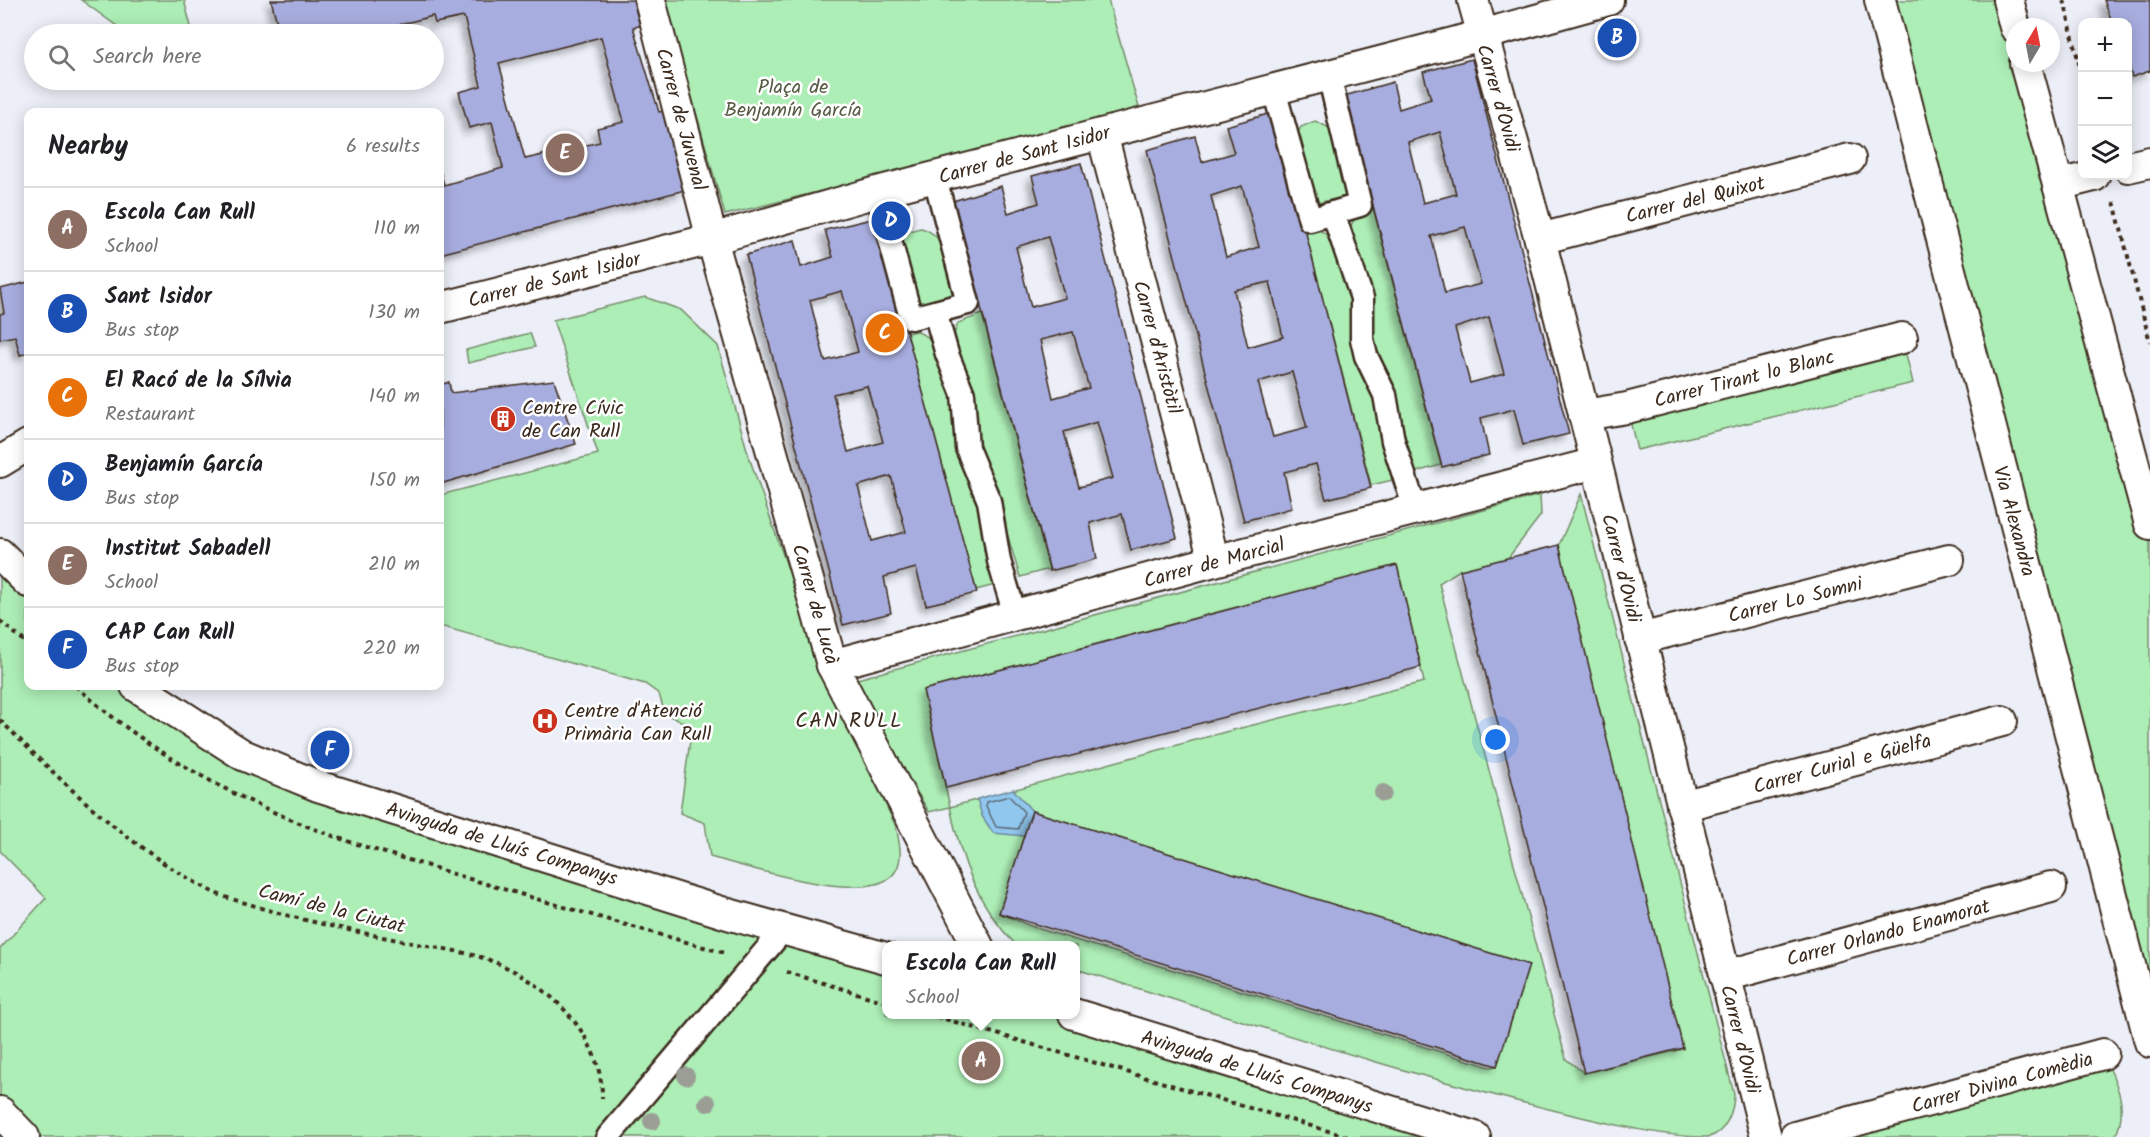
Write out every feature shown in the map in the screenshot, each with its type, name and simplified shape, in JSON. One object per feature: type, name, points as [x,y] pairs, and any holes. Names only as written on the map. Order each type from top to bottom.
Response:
[{"type":"street","name":"Carrer de Juvenal","points":[[650,0],[712,238]]},
{"type":"street","name":"Carrer d'Ovidi","points":[[1473,0],[1539,239],[1766,1137]]},
{"type":"street","name":"Carrer de Sant Isidor","points":[[444,308],[877,192],[1482,36],[1608,0]]},
{"type":"street","name":"Via Alexandra","points":[[1880,0],[2150,1042]]},
{"type":"street","points":[[2008,0],[2013,18]]},
{"type":"street","points":[[2027,72],[2150,524]]},
{"type":"street","points":[[1274,90],[1310,220],[1360,205],[1329,75]]},
{"type":"street","name":"Carrer d'Aristòtil","points":[[1102,134],[1214,561]]},
{"type":"street","name":"Carrer del Quixot","points":[[1539,239],[1850,159]]},
{"type":"street","points":[[2132,166],[2150,162]]},
{"type":"street","points":[[877,192],[911,318],[968,303],[935,178]]},
{"type":"street","points":[[2058,184],[2078,180]]},
{"type":"street","points":[[1332,213],[1362,298],[1362,339],[1366,356],[1385,396],[1393,441],[1415,509]]},
{"type":"street","name":"Carrer de Lucà","points":[[712,238],[832,665],[976,941]]},
{"type":"street","points":[[935,312],[947,354],[963,394],[967,448],[989,501],[999,561],[1015,615]]},
{"type":"street","name":"Carrer Tirant lo Blanc","points":[[1584,415],[1627,408],[1902,338]]},
{"type":"street","points":[[0,462],[24,447]]},
{"type":"street","name":"Carrer de Marcial","points":[[832,665],[1214,561],[1596,463]]},
{"type":"street","points":[[0,554],[24,578]]},
{"type":"street","name":"Carrer Lo Somni","points":[[1640,639],[1949,560]]},
{"type":"street","name":"Avinguda de Lluís Companys","points":[[142,690],[243,755],[318,786],[882,957]]},
{"type":"street","name":"Carrer Curial e Güelfa","points":[[1683,806],[2002,721]]},
{"type":"street","name":"Carrer Orlando Enamorat","points":[[1725,976],[2051,887]]},
{"type":"street","points":[[608,1137],[784,929]]},
{"type":"street","name":"Avinguda de Lluís Companys","points":[[1080,1016],[1475,1137]]},
{"type":"street","name":"Carrer Divina Comèdia","points":[[1796,1137],[2103,1054]]},
{"type":"street","points":[[0,1112],[24,1137]]},
{"type":"path","points":[[2064,0],[2081,72]]},
{"type":"path","points":[[2113,198],[2150,342]]},
{"type":"path","points":[[0,621],[24,641]]},
{"type":"path","name":"Camí de la Ciutat","points":[[0,720],[72,793],[148,853],[217,894],[301,920],[480,957],[518,973],[560,1005],[590,1041],[602,1076],[602,1106]]},
{"type":"path","points":[[945,1019],[1349,1137]]},
{"type":"green space","points":[[81,0],[184,0],[190,24],[114,24]]},
{"type":"green space","name":"Plaça de Benjamín García","points":[[664,0],[1108,0],[1140,111],[725,215]]},
{"type":"green space","points":[[1880,0],[2008,0],[2013,18],[2006,18],[2006,72],[2018,72],[2150,524],[2150,1040]]},
{"type":"green space","points":[[1315,121],[1332,129],[1351,195],[1310,205],[1295,137],[1301,127]]},
{"type":"green space","points":[[1373,208],[1441,465],[1416,472],[1394,398],[1380,368],[1348,233],[1354,219]]},
{"type":"green space","points":[[1314,227],[1326,234],[1351,294],[1382,424],[1382,445],[1393,480],[1371,485],[1305,230]]},
{"type":"green space","points":[[921,228],[931,232],[944,247],[958,299],[915,311],[899,247],[907,234]]},
{"type":"green space","points":[[645,297],[681,310],[718,346],[749,457],[822,667],[896,827],[900,850],[898,867],[882,882],[861,886],[807,881],[710,857],[705,823],[680,813],[692,726],[665,714],[659,694],[645,684],[444,627],[444,494],[598,454],[553,320]]},
{"type":"green space","points":[[982,314],[1049,569],[1020,577],[998,503],[980,456],[953,337],[958,323]]},
{"type":"green space","points":[[916,331],[928,337],[949,382],[967,467],[985,526],[984,551],[995,585],[976,590],[907,333]]},
{"type":"green space","points":[[530,333],[535,347],[468,363],[466,350]]},
{"type":"green space","points":[[1902,338],[1913,383],[1637,450],[1627,408]]},
{"type":"green space","points":[[1581,494],[1734,1094],[1728,1120],[1720,1131],[1708,1137],[1657,1133],[1510,1099],[1323,1046],[1080,970],[1080,941],[1490,1067],[1497,1066],[1529,965],[1032,811],[999,913],[1033,927],[1079,941],[1013,941],[991,915],[973,882],[960,846],[950,807],[929,812],[850,681],[1540,495],[1541,515],[1508,558],[1460,570],[1439,583],[1566,1059],[1584,1073],[1683,1049],[1559,545]],"holes":[[[1397,566],[1424,682],[1225,732],[950,807],[923,690]]]},
{"type":"green space","points":[[0,554],[24,578],[24,690],[142,690],[243,755],[882,957],[882,1019],[1080,1019],[1080,1017],[1475,1137],[24,1137],[0,1112],[0,949],[46,898],[0,851]]},
{"type":"green space","points":[[2109,1067],[2121,1101],[2121,1119],[2115,1137],[1843,1137]]},
{"type":"water","points":[[1013,789],[1032,811],[1024,836],[993,833],[982,816],[977,799]]},
{"type":"building","points":[[271,0],[633,0],[640,26],[633,27],[659,112],[664,111],[685,190],[444,253],[444,185],[503,168],[492,122],[469,128],[459,92],[481,86],[464,17],[435,23],[433,16],[402,24],[277,24]],"holes":[[[601,37],[624,122],[597,128],[600,142],[525,159],[499,63]]]},
{"type":"building","points":[[2104,0],[2150,0],[2150,71],[2132,77],[2132,18],[2111,18]]},
{"type":"building","points":[[1472,59],[1569,434],[1523,445],[1514,409],[1481,418],[1489,455],[1442,467],[1344,96],[1393,82],[1399,109],[1431,99],[1423,72]],"holes":[[[1440,132],[1456,194],[1423,203],[1408,142]],[[1465,227],[1481,284],[1445,293],[1431,236]],[[1489,317],[1504,374],[1470,383],[1455,328]]]},
{"type":"building","points":[[1275,112],[1371,488],[1326,499],[1316,464],[1284,472],[1292,508],[1244,521],[1147,150],[1195,136],[1202,162],[1234,153],[1226,126]],"holes":[[[1242,186],[1259,247],[1226,257],[1211,196]],[[1270,282],[1283,337],[1248,347],[1234,290]],[[1292,372],[1307,428],[1273,437],[1258,382]]]},
{"type":"building","points":[[1081,163],[1177,538],[1131,550],[1122,514],[1090,523],[1097,559],[1050,571],[953,201],[1001,186],[1008,213],[1039,203],[1032,176]],"holes":[[[1048,237],[1065,298],[1031,307],[1016,247]],[[1073,332],[1089,388],[1053,398],[1040,340]],[[1097,422],[1113,478],[1079,487],[1064,432]]]},
{"type":"building","points":[[876,218],[977,593],[926,605],[916,568],[884,577],[891,613],[843,625],[746,255],[795,240],[801,267],[833,257],[825,230]],"holes":[[[842,291],[858,352],[825,361],[810,300]],[[867,386],[883,442],[848,452],[833,394]],[[891,476],[906,532],[872,541],[858,486]]]},
{"type":"building","points":[[24,283],[24,354],[20,355],[15,336],[0,339],[0,314],[4,313],[0,289]]},
{"type":"building","name":"Centre Cívic de Can Rull","points":[[554,380],[576,444],[444,483],[444,384],[449,382],[451,393]]},
{"type":"building","points":[[1559,545],[1683,1048],[1584,1073],[1460,570]]},
{"type":"building","points":[[1397,565],[1421,667],[946,788],[923,690]]},
{"type":"building","points":[[1032,811],[1529,965],[1497,1066],[999,913]]},
{"type":"place","name":"Sant Isidor","points":[[1617,38]]},
{"type":"place","name":"Institut Sabadell","points":[[565,153]]},
{"type":"place","name":"Benjamín García","points":[[891,221]]},
{"type":"place","name":"El Racó de la Sílvia","points":[[885,333]]},
{"type":"place","name":"Centre Cívic de Can Rull","points":[[503,419]]},
{"type":"place","name":"Centre d'Atenció Primària Can Rull","points":[[545,721]]},
{"type":"place","name":"CAP Can Rull","points":[[330,750]]},
{"type":"place","name":"Escola Can Rull","points":[[981,1061]]},
{"type":"district","name":"CAN RULL","points":[[849,720]]}]
